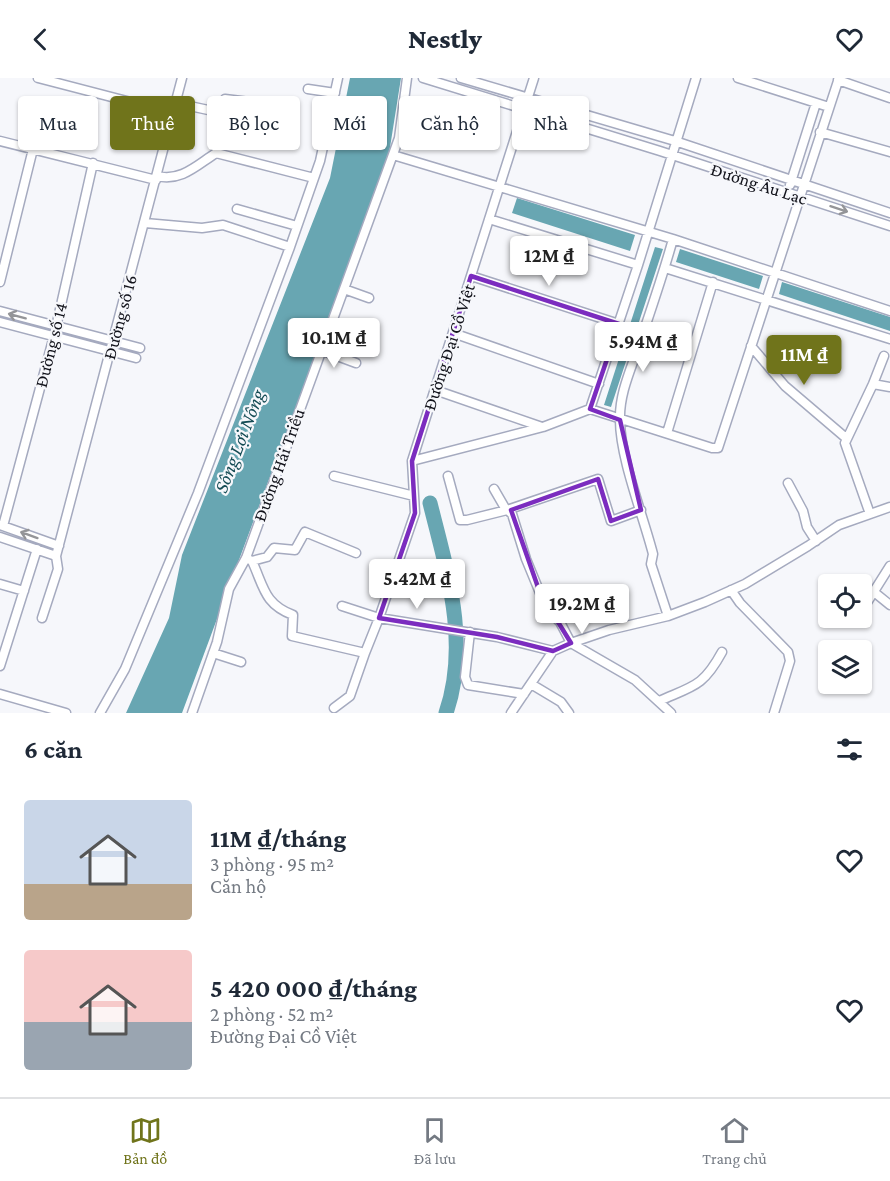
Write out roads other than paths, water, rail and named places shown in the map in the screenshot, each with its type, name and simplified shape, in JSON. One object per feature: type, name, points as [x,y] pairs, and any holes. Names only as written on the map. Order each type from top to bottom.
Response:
[{"type":"street","points":[[38,78],[110,97]]},
{"type":"street","name":"Đường số 16","points":[[178,96],[182,78]]},
{"type":"street","points":[[100,713],[125,669],[194,504],[320,160],[338,78]]},
{"type":"street","name":"Đường Hải Triều","points":[[192,713],[213,654],[229,589],[249,560],[321,350],[399,138],[407,78]]},
{"type":"street","name":"Đường Âu Lạc","points":[[423,78],[512,106]]},
{"type":"street","name":"Đường Đại Cồ Việt","points":[[528,96],[534,78]]},
{"type":"street","points":[[590,409],[696,78]]},
{"type":"street","points":[[738,78],[829,107]]},
{"type":"street","name":"Đường Âu Lạc","points":[[465,79],[524,96]]},
{"type":"street","points":[[412,461],[543,427],[590,409],[718,448],[838,79],[890,98]]},
{"type":"street","points":[[308,89],[335,93]]},
{"type":"street","points":[[788,193],[816,103]]},
{"type":"street","name":"Đường Âu Lạc","points":[[589,115],[675,141],[890,213]]},
{"type":"street","name":"Đường Âu Lạc","points":[[589,130],[890,226]]},
{"type":"street","points":[[820,132],[890,152]]},
{"type":"street","points":[[0,141],[18,145]]},
{"type":"street","name":"Đường Đại Cồ Việt","points":[[334,708],[351,696],[415,513],[412,461],[512,148]]},
{"type":"street","points":[[0,282],[33,150]]},
{"type":"street","points":[[37,150],[156,178],[177,177],[216,153],[314,177]]},
{"type":"street","name":"Đường số 16","points":[[42,618],[58,569],[56,556],[163,150]]},
{"type":"street","points":[[393,154],[673,240],[890,311]]},
{"type":"street","name":"Đường số 14","points":[[2,525],[54,336],[93,163]]},
{"type":"street","points":[[237,209],[297,226]]},
{"type":"street","points":[[489,219],[638,265]]},
{"type":"street","points":[[145,223],[202,228],[223,225],[290,247]]},
{"type":"street","points":[[668,616],[651,564],[653,554],[620,434],[620,407],[673,240]]},
{"type":"street","points":[[665,268],[890,339]]},
{"type":"street","points":[[471,276],[619,324]]},
{"type":"street","points":[[667,433],[713,282]]},
{"type":"street","points":[[344,289],[369,298]]},
{"type":"street","points":[[0,311],[140,348]]},
{"type":"street","points":[[0,322],[136,358]]},
{"type":"street","points":[[453,333],[599,384]]},
{"type":"street","points":[[751,346],[785,386],[846,438]]},
{"type":"street","points":[[321,350],[356,363]]},
{"type":"street","points":[[870,514],[844,443],[884,356]]},
{"type":"street","points":[[873,384],[890,387]]},
{"type":"street","points":[[435,390],[543,427]]},
{"type":"street","points":[[334,476],[414,496]]},
{"type":"street","points":[[448,476],[460,520],[507,510],[598,479],[610,521],[641,510]]},
{"type":"street","points":[[788,483],[803,511],[807,527],[816,541]]},
{"type":"street","points":[[494,489],[512,514],[526,559],[540,593],[571,643],[635,680],[670,713]]},
{"type":"street","points":[[511,713],[553,651],[609,630],[668,616],[731,590],[745,584],[839,525],[890,507]]},
{"type":"street","points":[[2,525],[59,546]]},
{"type":"street","points":[[356,553],[304,532],[295,550],[274,548],[267,557],[249,560],[266,595],[279,610],[293,615],[292,636],[365,653]]},
{"type":"street","points":[[0,537],[56,556]]},
{"type":"street","points":[[0,666],[37,549]]},
{"type":"street","points":[[872,595],[890,566]]},
{"type":"street","points":[[0,584],[24,591]]},
{"type":"street","points":[[731,590],[740,603],[788,652],[790,661],[774,713]]},
{"type":"street","points":[[874,592],[890,604]]},
{"type":"street","points":[[342,606],[380,618],[497,637],[553,651]]},
{"type":"street","points":[[467,632],[465,676],[468,685],[524,694]]},
{"type":"street","points":[[658,701],[706,678],[722,652]]},
{"type":"street","points":[[213,654],[242,662]]},
{"type":"street","points":[[531,684],[561,702],[569,713]]},
{"type":"street","points":[[0,694],[66,713]]},
{"type":"water","name":"Sông Lợi Nông","points":[[350,78],[401,78],[388,160],[182,713],[126,713],[169,618],[182,555],[330,178],[336,150],[387,150],[387,96],[346,96]]},
{"type":"water","points":[[517,198],[635,235],[630,251],[512,213]]},
{"type":"water","points":[[655,247],[663,249],[611,407],[604,405]]},
{"type":"water","points":[[680,249],[763,276],[759,289],[676,262]]},
{"type":"water","points":[[782,282],[890,317],[890,331],[779,294]]},
{"type":"waterway","points":[[430,503],[449,581],[456,634],[453,687],[446,713]]}]
